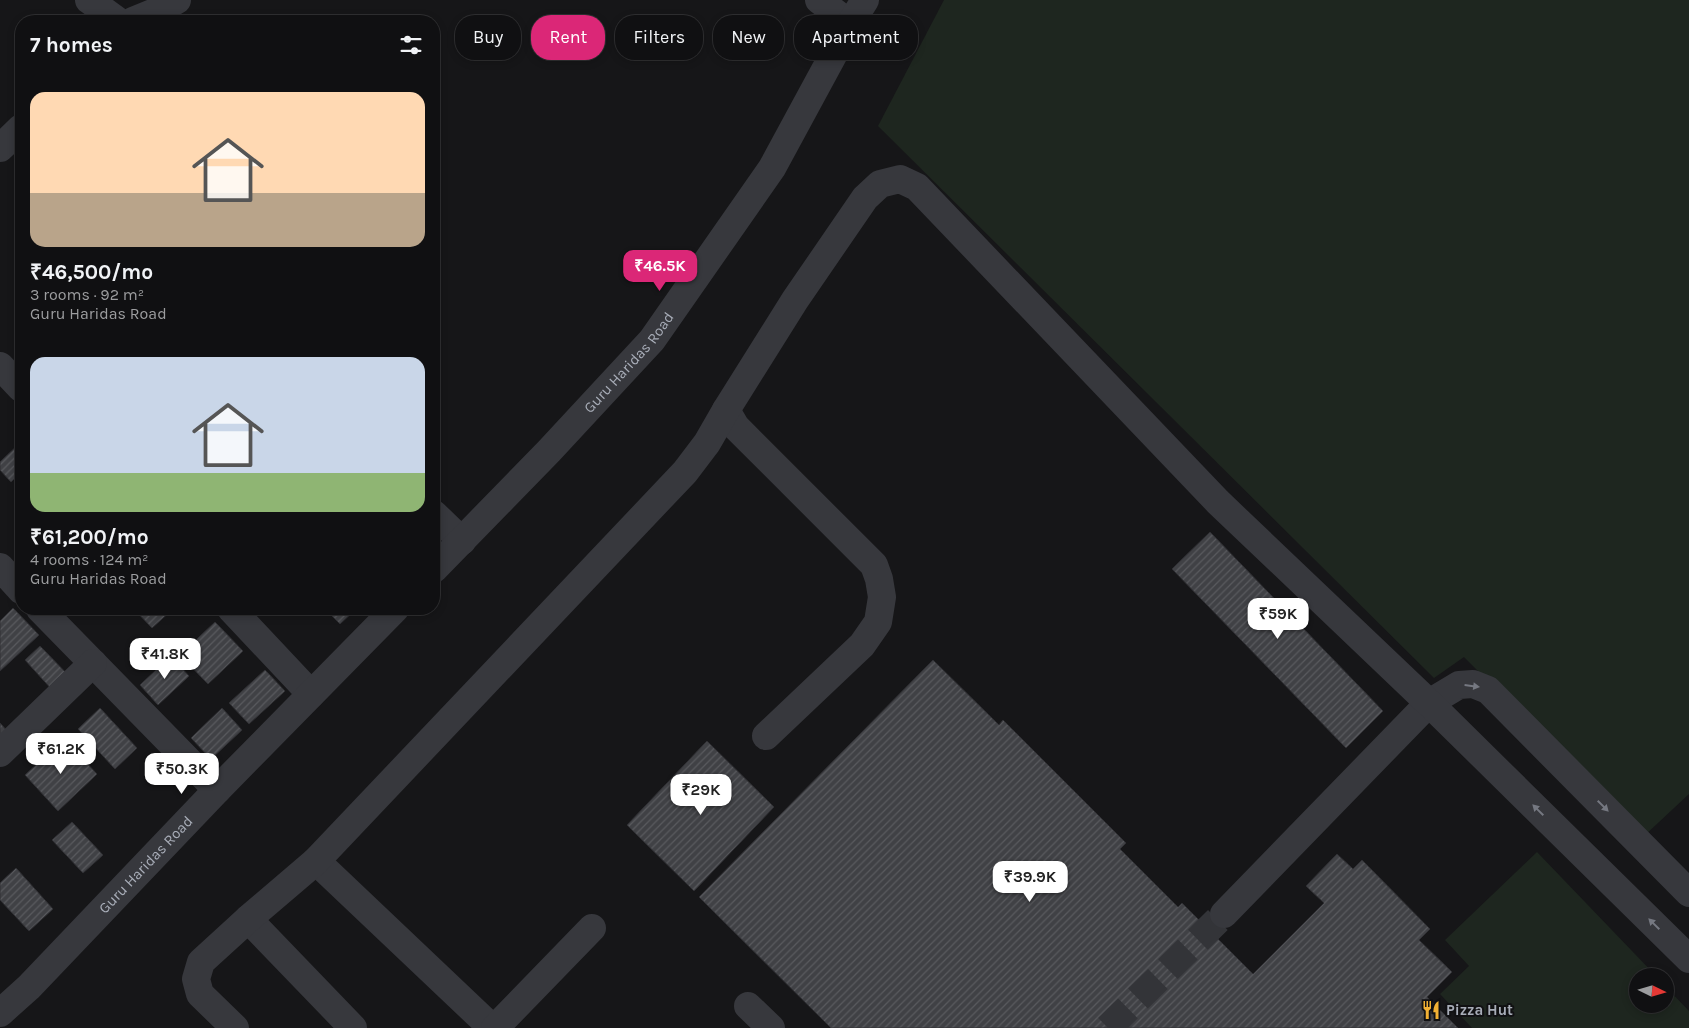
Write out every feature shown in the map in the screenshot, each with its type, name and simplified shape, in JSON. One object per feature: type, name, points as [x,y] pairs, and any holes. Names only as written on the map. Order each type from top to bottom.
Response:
[{"type":"street","points":[[89,0],[110,15]]},
{"type":"street","points":[[149,15],[162,10],[177,0]]},
{"type":"street","points":[[819,0],[838,15]]},
{"type":"street","name":"Guru Haridas Road","points":[[856,15],[865,0]]},
{"type":"street","name":"Guru Haridas Road","points":[[440,563],[549,451],[652,340],[772,168],[830,60]]},
{"type":"street","points":[[0,148],[15,134]]},
{"type":"street","points":[[234,1028],[200,994],[196,979],[201,962],[316,861],[685,472],[707,443],[795,300],[865,198],[880,184],[900,179],[917,187],[1218,502],[1429,703],[1689,958]]},
{"type":"street","points":[[0,366],[15,382]]},
{"type":"street","points":[[726,410],[736,427],[874,565],[880,579],[882,597],[878,622],[862,645],[766,736]]},
{"type":"street","points":[[440,520],[462,541]]},
{"type":"street","points":[[46,615],[217,790]]},
{"type":"street","points":[[237,615],[311,694]]},
{"type":"street","name":"Guru Haridas Road","points":[[0,1013],[29,986],[217,790],[389,615]]},
{"type":"street","points":[[0,752],[93,663]]},
{"type":"street","points":[[1224,914],[1429,703],[1459,685],[1473,684],[1488,690],[1689,893]]},
{"type":"street","points":[[316,861],[494,1028],[592,928]]},
{"type":"street","points":[[248,919],[353,1028]]},
{"type":"street","points":[[748,1006],[772,1028]]},
{"type":"shaded area","points":[[944,0],[1689,0],[1689,794],[1643,837],[1464,657],[1434,678],[878,126],[913,60],[918,60],[918,50]]},
{"type":"shaded area","points":[[1537,852],[1648,968],[1629,968],[1629,1013],[1674,1013],[1674,995],[1689,1011],[1689,1028],[1472,1028],[1440,994],[1469,966],[1445,940]]},
{"type":"building","points":[[15,448],[15,478],[11,482],[0,470],[0,462]]},
{"type":"building","points":[[1210,532],[1383,711],[1346,748],[1172,569]]},
{"type":"building","points":[[13,608],[15,615],[20,615],[39,635],[0,671],[0,621]]},
{"type":"building","points":[[140,615],[166,615],[152,628]]},
{"type":"building","points":[[331,615],[350,615],[340,624]]},
{"type":"building","points":[[215,622],[243,651],[208,684],[180,655]]},
{"type":"building","points":[[40,646],[71,678],[55,693],[25,660]]},
{"type":"building","points":[[171,656],[189,676],[158,705],[140,685]]},
{"type":"building","points":[[933,660],[999,725],[1003,720],[1126,843],[1120,849],[1178,907],[1182,903],[1253,974],[1324,903],[1306,886],[1337,854],[1353,869],[1362,860],[1430,929],[1419,940],[1452,972],[1427,997],[1458,1028],[831,1028],[699,897]]},
{"type":"building","points":[[265,670],[285,691],[249,724],[229,703]]},
{"type":"building","points":[[100,708],[137,748],[115,769],[78,729]]},
{"type":"building","points":[[222,708],[242,730],[211,759],[191,738]]},
{"type":"building","points":[[0,723],[8,732],[0,739]]},
{"type":"building","points":[[64,739],[97,774],[58,811],[25,775]]},
{"type":"building","points":[[707,741],[774,807],[694,891],[627,825]]},
{"type":"building","points":[[72,822],[103,855],[83,873],[52,840]]},
{"type":"building","points":[[16,868],[53,909],[29,931],[0,900],[0,883]]},
{"type":"tunnel","points":[[1108,1028],[1224,914]]},
{"type":"place","name":"Pizza Hut","points":[[1431,1010]]}]
